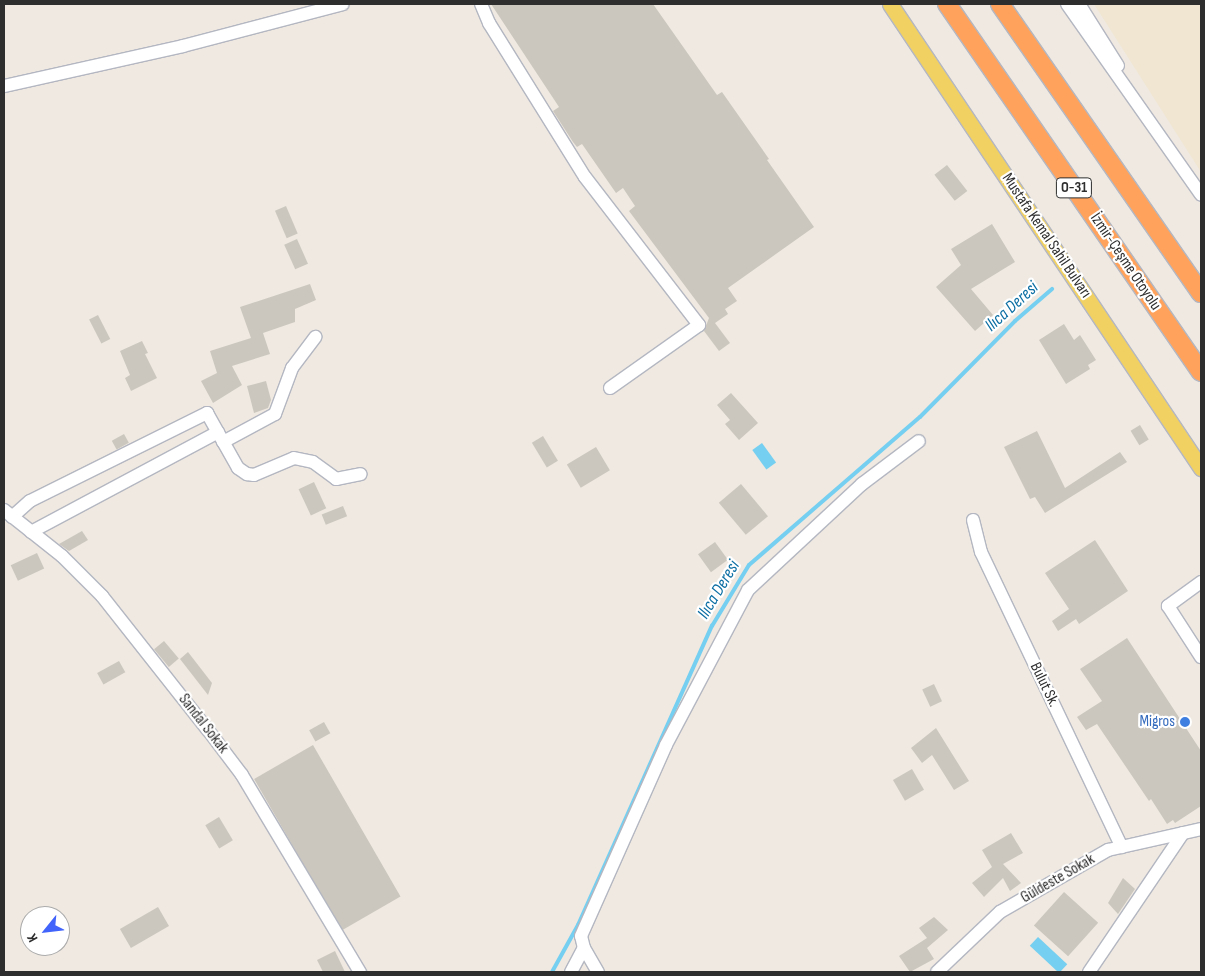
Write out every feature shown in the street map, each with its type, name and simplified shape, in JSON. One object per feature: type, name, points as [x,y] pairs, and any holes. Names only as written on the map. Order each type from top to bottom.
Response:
[{"type":"highway","name":"İzmir-Çeşme Otoyolu","points":[[947,4],[1201,372]]},
{"type":"highway","name":"O-31","points":[[1000,4],[1201,293]]},
{"type":"main road","name":"Mustafa Kemal Sahil Bulvarı","points":[[890,4],[1201,468]]},
{"type":"street","points":[[4,86],[183,46],[343,4]]},
{"type":"street","points":[[481,4],[489,23],[585,177],[699,325],[610,388]]},
{"type":"street","points":[[1067,4],[1201,195]]},
{"type":"street","points":[[1079,4],[1110,50],[1134,100]]},
{"type":"street","points":[[31,532],[221,437],[275,414],[292,368],[315,337]]},
{"type":"street","points":[[8,514],[30,501],[207,413],[238,468],[250,475],[294,458],[314,462],[336,479],[361,474]]},
{"type":"street","points":[[598,972],[584,948],[581,936],[666,745],[748,590],[862,484],[919,441]]},
{"type":"street","name":"Sandal Sokak","points":[[8,514],[62,556],[102,596],[214,737],[242,775],[360,972]]},
{"type":"street","name":"Bulut Sk.","points":[[973,520],[981,552],[1122,847]]},
{"type":"street","points":[[1201,582],[1168,606],[1201,657]]},
{"type":"street","name":"Güldeste Sokak","points":[[937,972],[1000,912],[1108,850],[1201,829]]},
{"type":"street","points":[[1089,972],[1183,833]]},
{"type":"street","points":[[571,972],[584,948]]},
{"type":"shaded area","points":[[1094,4],[1201,4],[1201,172]]},
{"type":"water","points":[[762,443],[776,462],[766,469],[752,450]]},
{"type":"water","points":[[1038,937],[1067,964],[1058,972],[1030,946]]},
{"type":"building","points":[[491,4],[653,4],[717,95],[722,92],[814,227],[728,288],[737,301],[725,309],[728,314],[715,323],[730,343],[719,351],[704,331],[709,318],[629,211],[635,206],[623,188],[616,193],[582,144],[577,147],[573,142],[553,111],[559,107]]},
{"type":"building","points":[[947,165],[967,191],[955,201],[934,175]]},
{"type":"building","points":[[286,206],[298,234],[287,238],[275,211]]},
{"type":"building","points":[[992,224],[1015,262],[971,289],[993,315],[975,331],[936,287],[961,265],[951,249]]},
{"type":"building","points":[[297,239],[308,264],[295,269],[284,245]]},
{"type":"building","points":[[310,284],[316,300],[295,309],[295,322],[263,333],[270,354],[232,366],[242,385],[213,403],[201,381],[217,373],[210,351],[251,338],[240,307]]},
{"type":"building","points":[[98,315],[110,339],[101,344],[89,320]]},
{"type":"building","points":[[1064,324],[1074,340],[1080,335],[1096,360],[1088,365],[1090,369],[1066,384],[1039,340]]},
{"type":"building","points":[[142,341],[148,353],[145,354],[157,378],[131,391],[125,378],[130,375],[120,351]]},
{"type":"building","points":[[266,381],[271,400],[268,408],[254,413],[247,386]]},
{"type":"building","points":[[731,393],[758,423],[739,440],[725,424],[730,420],[717,405]]},
{"type":"building","points":[[1140,425],[1149,440],[1139,445],[1131,431]]},
{"type":"building","points":[[1037,431],[1065,488],[1120,452],[1127,462],[1045,513],[1035,497],[1030,499],[1004,447]]},
{"type":"building","points":[[124,434],[129,443],[117,450],[112,441]]},
{"type":"building","points":[[543,436],[558,461],[547,468],[532,443]]},
{"type":"building","points":[[596,447],[610,470],[581,488],[567,465]]},
{"type":"building","points":[[314,482],[326,508],[311,515],[299,489]]},
{"type":"building","points":[[741,484],[768,516],[746,535],[719,503]]},
{"type":"building","points":[[343,506],[347,516],[326,525],[322,515]]},
{"type":"building","points":[[82,531],[88,540],[69,551],[59,544]]},
{"type":"building","points":[[1095,540],[1128,591],[1079,624],[1076,619],[1058,631],[1052,621],[1069,609],[1045,573]]},
{"type":"building","points":[[715,542],[728,560],[711,572],[698,554]]},
{"type":"building","points":[[37,553],[44,568],[18,581],[11,565]]},
{"type":"building","points":[[1127,638],[1201,751],[1201,806],[1175,823],[1173,820],[1167,824],[1151,799],[1149,801],[1097,724],[1086,730],[1077,717],[1102,701],[1080,669]]},
{"type":"building","points":[[164,641],[179,659],[169,667],[154,649]]},
{"type":"building","points":[[188,652],[212,683],[208,695],[180,659]]},
{"type":"building","points":[[119,661],[125,672],[103,684],[97,673]]},
{"type":"building","points":[[934,684],[942,701],[930,707],[922,689]]},
{"type":"building","points":[[324,722],[330,733],[315,742],[309,730]]},
{"type":"building","points":[[936,728],[969,781],[954,790],[932,755],[922,763],[911,748]]},
{"type":"building","points":[[313,745],[401,897],[342,931],[254,779]]},
{"type":"building","points":[[912,769],[924,790],[905,801],[893,780]]},
{"type":"building","points":[[219,817],[233,840],[219,848],[205,825]]},
{"type":"building","points":[[1011,833],[1023,853],[1003,864],[1021,883],[1010,891],[1003,878],[984,897],[972,883],[992,867],[982,850]]},
{"type":"building","points":[[1123,878],[1135,889],[1118,914],[1108,903]]},
{"type":"building","points":[[1064,892],[1098,923],[1068,956],[1034,925]]},
{"type":"building","points":[[158,907],[169,926],[131,948],[120,929]]},
{"type":"building","points":[[934,917],[948,930],[927,948],[934,959],[910,972],[899,956],[927,938],[919,928]]},
{"type":"building","points":[[335,951],[345,972],[323,972],[317,960]]},
{"type":"waterway","name":"Ilıca Deresi","points":[[552,972],[578,925],[712,626],[749,565],[920,417],[1015,321],[1052,289]]},
{"type":"place","name":"Migros","points":[[1185,722]]}]
